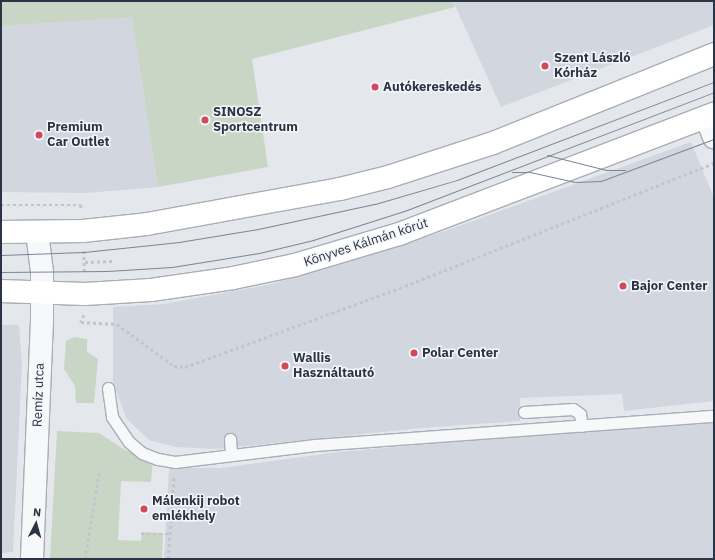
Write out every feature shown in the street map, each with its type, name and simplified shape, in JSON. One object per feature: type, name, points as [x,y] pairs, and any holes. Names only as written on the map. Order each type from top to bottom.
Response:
[{"type":"main road","points":[[1,232],[83,231],[198,216],[388,177],[493,143],[714,54]]},
{"type":"main road","name":"Könyves Kálmán körút","points":[[1,290],[85,294],[166,288],[233,278],[295,265],[400,234],[710,116]]},
{"type":"street","points":[[710,116],[714,137]]},
{"type":"street","name":"Remíz utca","points":[[32,559],[42,293],[37,232]]},
{"type":"lane","points":[[108,388],[112,417],[129,442],[148,455],[175,462],[310,446],[714,416]]},
{"type":"lane","points":[[524,412],[572,409],[580,414],[582,426]]},
{"type":"lane","points":[[230,439],[231,455]]},
{"type":"path","points":[[1,205],[81,205],[85,262],[86,312],[81,322],[117,324],[174,366],[184,367],[405,286],[714,163]]},
{"type":"path","points":[[85,262],[113,261]]},
{"type":"path","points":[[168,559],[175,462]]},
{"type":"path","points":[[85,559],[99,472]]},
{"type":"path","points":[[141,534],[169,534]]},
{"type":"shaded area","name":"Szent László Kórház","points":[[453,1],[714,1],[714,25],[501,107]]},
{"type":"shaded area","points":[[132,16],[158,187],[85,193],[1,192],[1,26]]},
{"type":"shaded area","points":[[691,142],[714,198],[714,401],[624,411],[622,394],[520,398],[520,421],[421,428],[217,449],[176,447],[149,440],[126,418],[113,382],[113,307],[164,304],[272,284],[445,231]]},
{"type":"shaded area","points":[[1,325],[19,325],[22,364],[13,552],[1,553]]},
{"type":"shaded area","points":[[714,419],[714,559],[164,559],[169,468],[221,468],[339,452]]},
{"type":"green space","name":"SINOSZ Sportcentrum","points":[[1,1],[453,1],[455,7],[252,59],[268,167],[158,187],[132,17],[1,26]]},
{"type":"green space","points":[[74,337],[87,339],[87,352],[98,359],[94,403],[76,403],[75,386],[64,369],[66,341]]},
{"type":"green space","points":[[57,431],[99,433],[125,450],[153,459],[151,482],[121,481],[118,540],[141,541],[142,532],[163,533],[162,559],[50,559]]},
{"type":"tram line","points":[[1,255],[84,252],[179,242],[258,229],[375,204],[457,180],[714,82]]},
{"type":"tram line","points":[[1,272],[107,271],[172,267],[259,253],[313,240],[407,210],[714,92]]},
{"type":"tram line","points":[[512,172],[530,172],[575,182],[601,181],[714,139]]},
{"type":"tram line","points":[[547,155],[606,170],[625,170]]},
{"type":"place","name":"Szent László Kórház","points":[[545,66]]},
{"type":"place","name":"Autókereskedés","points":[[375,87]]},
{"type":"place","name":"SINOSZ Sportcentrum","points":[[205,120]]},
{"type":"place","name":"Premium Car Outlet","points":[[39,135]]},
{"type":"place","name":"Bajor Center","points":[[623,286]]},
{"type":"place","name":"Polar Center","points":[[414,353]]},
{"type":"place","name":"Wallis Használtautó","points":[[285,366]]},
{"type":"place","name":"Málenkij robot emlékhely","points":[[144,509]]}]
